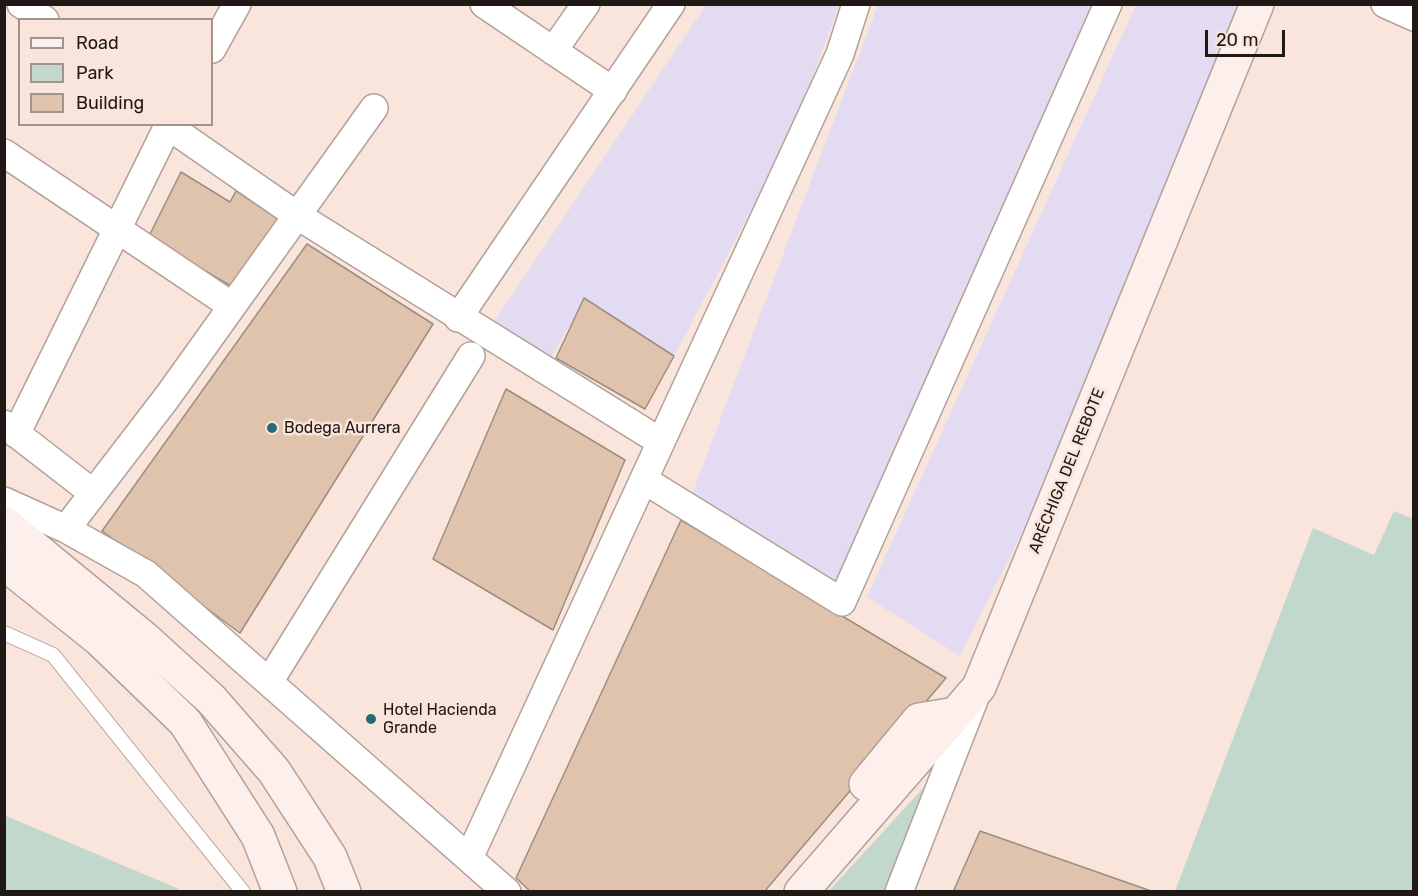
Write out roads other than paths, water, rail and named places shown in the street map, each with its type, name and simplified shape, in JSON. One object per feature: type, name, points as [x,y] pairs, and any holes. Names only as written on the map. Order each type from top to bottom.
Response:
[{"type":"street","points":[[21,4],[42,18]]},
{"type":"street","points":[[213,47],[237,4]]},
{"type":"street","points":[[484,4],[613,91]]},
{"type":"street","points":[[553,51],[586,4]]},
{"type":"street","points":[[458,318],[671,4]]},
{"type":"street","points":[[470,858],[840,54],[856,4]]},
{"type":"street","points":[[644,480],[842,602],[1108,4]]},
{"type":"street","name":"ARÉCHIGA DEL REBOTE","points":[[801,891],[979,687],[1257,4]]},
{"type":"street","points":[[1385,4],[1413,17]]},
{"type":"street","points":[[66,529],[232,306],[374,108]]},
{"type":"street","points":[[93,493],[10,429],[117,228],[168,126]]},
{"type":"street","points":[[169,126],[297,216],[661,442]]},
{"type":"street","points":[[4,153],[232,306]]},
{"type":"street","points":[[269,682],[471,356]]},
{"type":"street","points":[[4,501],[66,529],[146,574],[507,891]]},
{"type":"street","points":[[4,523],[145,639],[211,699],[274,771],[330,857],[344,891]]},
{"type":"street","points":[[4,563],[99,639],[185,722],[258,836],[280,891]]},
{"type":"street","points":[[899,891],[979,687]]},
{"type":"street","points":[[777,891],[920,720],[956,714]]},
{"type":"lane","points":[[4,633],[53,655],[243,891]]},
{"type":"place","name":"Bodega Aurrera","points":[[272,428]]},
{"type":"place","name":"Hotel Hacienda Grande","points":[[371,719]]}]
